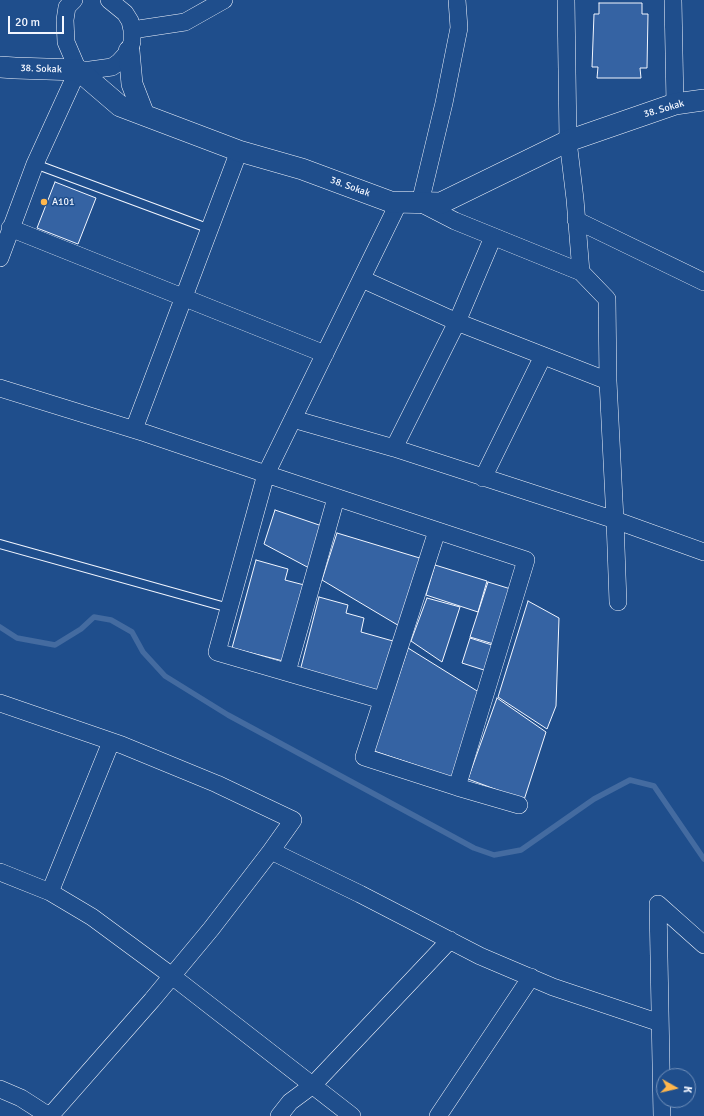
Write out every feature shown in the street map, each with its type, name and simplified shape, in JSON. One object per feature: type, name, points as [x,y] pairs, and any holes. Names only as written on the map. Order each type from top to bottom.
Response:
[{"type":"street","points":[[109,0],[125,13],[130,22],[132,42],[129,51],[132,84],[144,115]]},
{"type":"street","points":[[132,30],[185,22],[224,0]]},
{"type":"street","points":[[457,0],[459,28],[444,103],[420,203],[455,221],[581,272],[607,299],[608,380],[618,602]]},
{"type":"street","points":[[566,0],[568,141],[581,272]]},
{"type":"street","points":[[673,0],[675,104]]},
{"type":"street","points":[[0,258],[35,164],[78,70],[66,42],[65,20],[67,2]]},
{"type":"street","points":[[78,70],[112,67],[129,51]]},
{"type":"street","name":"38. Sokak","points":[[0,67],[78,70],[120,106],[239,151],[302,169],[391,202],[441,204],[568,141],[675,104],[704,100]]},
{"type":"street","points":[[134,430],[239,151]]},
{"type":"street","points":[[382,700],[217,652],[266,474],[399,202]]},
{"type":"street","points":[[576,220],[704,282]]},
{"type":"street","points":[[10,228],[325,354]]},
{"type":"street","points":[[394,448],[457,322],[493,237]]},
{"type":"street","points":[[362,279],[457,322],[608,380]]},
{"type":"street","points":[[483,478],[543,356]]},
{"type":"street","points":[[0,388],[134,430],[526,560],[457,787]]},
{"type":"street","points":[[293,419],[394,448],[615,520],[704,552]]},
{"type":"street","points":[[287,672],[336,498]]},
{"type":"street","points":[[437,531],[364,757],[519,805]]},
{"type":"street","points":[[0,704],[111,742],[217,784],[293,820],[271,852],[211,929],[172,976],[49,1116],[21,1098],[0,1089]]},
{"type":"street","points":[[50,892],[111,742]]},
{"type":"street","points":[[271,852],[360,894],[480,956],[553,987],[660,1023]]},
{"type":"street","points":[[0,872],[50,892],[92,916],[172,976],[352,1116]]},
{"type":"street","points":[[662,1116],[658,904],[704,945]]},
{"type":"street","points":[[278,1116],[290,1102],[313,1085],[450,940]]},
{"type":"street","points":[[438,1116],[532,977]]},
{"type":"lane","points":[[35,164],[210,229]]},
{"type":"lane","points":[[0,544],[229,608]]},
{"type":"building","points":[[599,3],[642,3],[642,14],[648,14],[647,68],[640,68],[641,78],[597,78],[598,67],[592,67],[594,14],[599,14]]},
{"type":"building","points":[[55,182],[96,198],[78,244],[37,228]]},
{"type":"building","points":[[275,510],[325,527],[311,569],[264,544]]},
{"type":"building","points":[[337,533],[423,559],[401,627],[322,580]]},
{"type":"building","points":[[256,560],[288,569],[285,580],[308,586],[287,662],[232,648]]},
{"type":"building","points":[[435,565],[487,581],[478,612],[426,595]]},
{"type":"building","points":[[488,582],[514,590],[497,645],[470,637]]},
{"type":"building","points":[[319,597],[348,605],[346,613],[364,618],[361,632],[393,641],[380,693],[300,671]]},
{"type":"building","points":[[427,598],[460,607],[442,662],[411,641]]},
{"type":"building","points":[[528,601],[559,618],[556,706],[547,729],[498,697]]},
{"type":"building","points":[[470,638],[495,646],[487,671],[462,663]]},
{"type":"building","points":[[408,648],[482,694],[454,778],[374,751]]},
{"type":"building","points":[[497,698],[546,732],[524,800],[468,779]]},
{"type":"waterway","points":[[0,627],[17,638],[55,645],[81,629],[94,617],[111,620],[132,632],[143,652],[165,676],[228,715],[474,848],[494,855],[521,850],[594,799],[630,780],[654,786],[704,859]]},
{"type":"place","name":"A101","points":[[44,202]]}]
